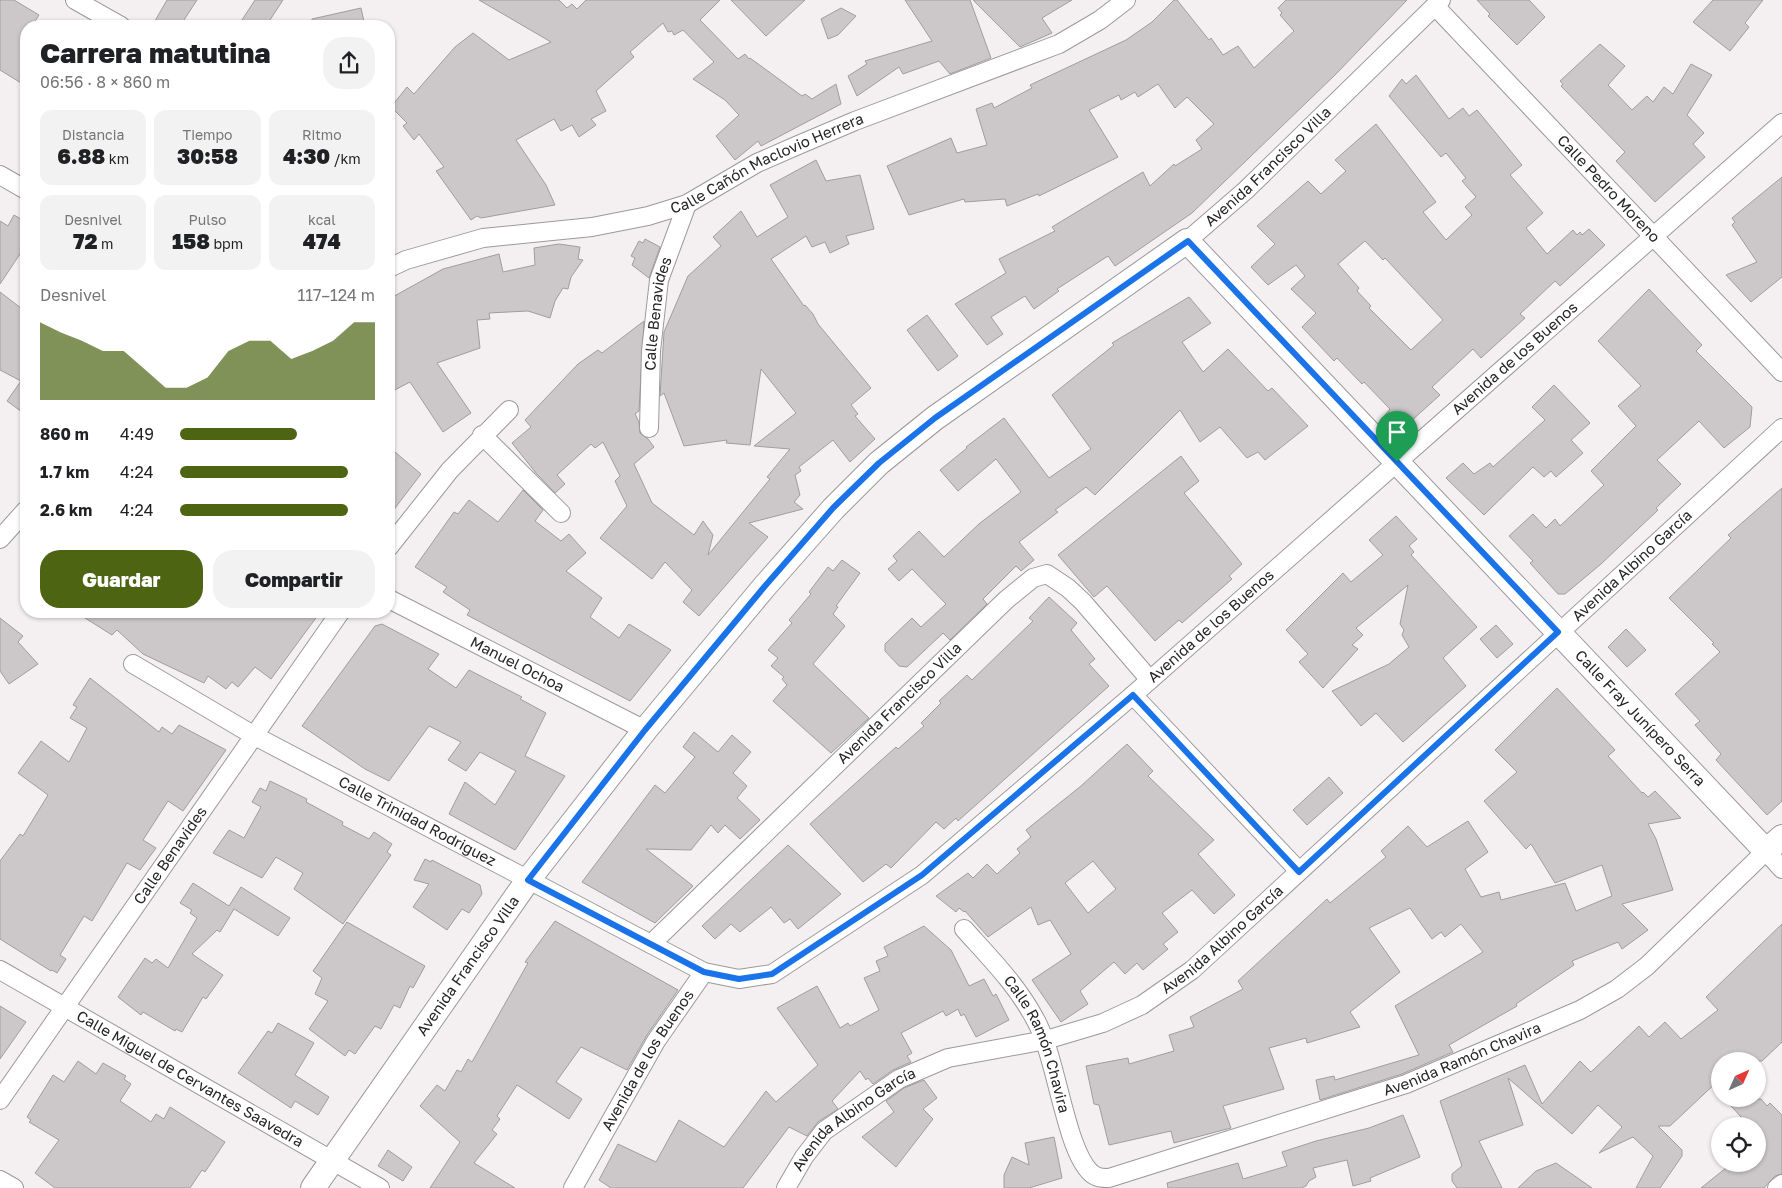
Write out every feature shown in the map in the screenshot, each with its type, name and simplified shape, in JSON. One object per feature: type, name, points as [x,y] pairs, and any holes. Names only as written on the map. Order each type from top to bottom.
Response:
[{"type":"main road","name":"Calle Fray Junípero Serra","points":[[1188,241],[1558,632],[1774,844]]},
{"type":"main road","name":"Avenida Francisco Villa","points":[[313,1188],[528,880],[645,730],[833,508],[879,463],[943,412],[1188,241]]},
{"type":"street","points":[[75,0],[110,20]]},
{"type":"street","name":"Calle Cañón Maclovio Herrera","points":[[395,265],[406,260],[483,238],[592,227],[648,216],[687,204],[757,163],[1059,44],[1100,20],[1126,0]]},
{"type":"street","name":"Calle Pedro Moreno","points":[[1438,3],[1653,236],[1782,372]]},
{"type":"street","name":"Avenida Francisco Villa","points":[[1188,241],[1246,190],[1438,3]]},
{"type":"street","name":"Avenida de los Buenos","points":[[573,1188],[656,1041],[704,972],[739,979],[772,974],[922,875],[1133,695],[1782,123]]},
{"type":"street","points":[[0,174],[20,186]]},
{"type":"street","name":"Calle Benavides","points":[[649,428],[651,351],[659,280],[687,204]]},
{"type":"street","points":[[395,539],[450,470],[482,435],[509,410]]},
{"type":"street","name":"Avenida Albino García","points":[[786,1188],[804,1157],[824,1131],[899,1079],[948,1058],[1046,1040],[1103,1023],[1142,1005],[1192,970],[1782,428]]},
{"type":"street","points":[[482,435],[561,513]]},
{"type":"street","points":[[0,539],[20,517]]},
{"type":"street","name":"Avenida Francisco Villa","points":[[651,944],[1006,600],[1033,578],[1046,574],[1068,588],[1150,680]]},
{"type":"street","name":"Manuel Ochoa","points":[[395,602],[645,730]]},
{"type":"street","name":"Calle Benavides","points":[[0,1100],[336,618]]},
{"type":"street","name":"Calle Trinidad Rodriguez","points":[[133,664],[253,735],[704,972]]},
{"type":"street","points":[[1133,695],[1299,872]]},
{"type":"street","name":"Calle Fray Junípero Serra","points":[[1774,844],[1782,868]]},
{"type":"street","name":"Avenida Ramón Chavira","points":[[1090,1172],[1096,1177],[1103,1178],[1128,1174],[1406,1084],[1580,1010],[1617,988],[1647,966],[1774,844]]},
{"type":"street","name":"Calle Ramón Chavira","points":[[964,929],[1014,985],[1046,1040],[1074,1140],[1090,1172]]},
{"type":"street","name":"Calle Miguel de Cervantes Saavedra","points":[[0,970],[380,1188]]},
{"type":"street","points":[[0,1180],[14,1188]]},
{"type":"street","points":[[1777,1188],[1782,1184]]},
{"type":"building","points":[[0,0],[14,0],[39,15],[36,20],[20,20],[20,82],[0,70]]},
{"type":"building","points":[[167,0],[197,0],[184,20],[155,20]]},
{"type":"building","points":[[255,0],[283,0],[270,20],[242,20]]},
{"type":"building","points":[[479,0],[559,0],[567,8],[572,4],[577,9],[586,0],[720,0],[700,20],[738,59],[745,54],[749,59],[802,96],[805,94],[812,99],[836,84],[841,104],[761,146],[758,141],[735,160],[716,136],[739,115],[725,100],[693,79],[714,62],[683,30],[674,35],[672,31],[668,32],[663,23],[630,52],[634,57],[596,91],[606,111],[591,119],[596,125],[579,137],[572,125],[561,131],[554,119],[516,140],[546,185],[555,205],[481,218],[477,216],[471,220],[436,171],[444,167],[419,134],[414,140],[403,126],[407,123],[395,111],[395,102],[407,87],[414,94],[455,47],[473,33],[509,60],[551,42]]},
{"type":"building","points":[[731,0],[805,0],[766,36]]},
{"type":"building","points":[[905,0],[970,0],[991,58],[950,74],[939,61],[903,74],[899,67],[857,96],[848,76],[867,64],[865,61],[932,41]]},
{"type":"building","points":[[973,0],[1072,0],[1042,18],[1052,33],[1020,47]]},
{"type":"building","points":[[1174,0],[1177,0],[1209,40],[1211,38],[1223,55],[1238,46],[1254,68],[1294,31],[1280,15],[1282,13],[1278,8],[1286,0],[1407,0],[1336,74],[1192,213],[1115,266],[1108,256],[1057,289],[1059,291],[1034,309],[1025,296],[991,317],[1003,334],[987,345],[955,304],[1006,273],[999,259],[1055,231],[1052,227],[1143,172],[1150,186],[1174,164],[1175,166],[1202,149],[1196,140],[1214,124],[1187,97],[1175,108],[1158,84],[1138,97],[1135,92],[1121,100],[1119,95],[1089,110],[1118,157],[1039,196],[1038,194],[1007,206],[1005,199],[965,202],[964,199],[909,215],[887,166],[951,138],[957,153],[987,145],[976,109],[992,103],[994,108],[1032,88],[1030,85],[1126,40],[1152,22]]},
{"type":"building","points":[[1477,0],[1529,0],[1545,17],[1517,45],[1488,16],[1490,14]]},
{"type":"building","points":[[1713,0],[1763,0],[1745,23],[1749,27],[1730,51],[1693,22]]},
{"type":"building","points":[[361,8],[364,20],[312,20]]},
{"type":"building","points":[[841,8],[856,16],[838,35],[828,39],[821,19]]},
{"type":"building","points":[[1600,44],[1625,66],[1608,85],[1632,110],[1647,96],[1653,102],[1664,87],[1673,94],[1691,64],[1712,75],[1687,115],[1704,133],[1693,144],[1705,157],[1655,202],[1616,161],[1625,152],[1561,86],[1563,84],[1560,81]]},
{"type":"building","points":[[1416,75],[1449,119],[1463,108],[1469,116],[1477,110],[1522,165],[1510,175],[1543,213],[1526,228],[1547,254],[1573,230],[1577,235],[1580,232],[1582,235],[1589,229],[1605,245],[1560,286],[1555,281],[1520,314],[1525,318],[1481,358],[1473,349],[1432,387],[1440,395],[1400,431],[1385,415],[1390,409],[1337,358],[1334,361],[1302,327],[1316,313],[1291,289],[1305,276],[1296,265],[1268,285],[1251,267],[1275,244],[1257,226],[1308,181],[1321,194],[1346,171],[1335,160],[1376,124],[1436,202],[1423,212],[1446,240],[1472,215],[1465,207],[1476,197],[1462,181],[1466,178],[1446,153],[1441,157],[1389,96],[1402,79],[1406,84]],"holes":[[[1365,241],[1383,260],[1385,258],[1443,320],[1411,350],[1369,308],[1371,306],[1357,291],[1359,288],[1338,264]]]},
{"type":"building","points":[[816,160],[826,181],[860,175],[874,229],[846,236],[849,244],[830,253],[825,242],[812,247],[806,236],[771,259],[804,306],[813,314],[818,324],[871,388],[851,405],[858,414],[855,416],[875,439],[850,462],[833,440],[799,467],[801,471],[795,475],[800,495],[794,502],[803,509],[749,523],[768,537],[699,616],[683,602],[692,590],[665,562],[652,579],[600,538],[627,506],[615,481],[620,476],[603,442],[595,448],[591,444],[557,475],[565,484],[555,493],[512,443],[531,427],[525,420],[578,364],[598,350],[602,353],[644,321],[639,411],[635,414],[639,422],[640,433],[654,447],[634,464],[652,503],[694,535],[703,521],[713,535],[708,555],[770,479],[767,477],[790,449],[754,446],[796,413],[761,369],[750,445],[726,443],[727,440],[684,446],[664,393],[660,396],[664,332],[688,276],[721,246],[713,237],[741,211],[757,237],[788,217],[770,185]]},
{"type":"building","points":[[1782,177],[1782,277],[1751,302],[1726,275],[1757,262],[1732,225],[1735,222],[1732,218]]},
{"type":"building","points":[[14,215],[20,218],[20,254],[0,284],[0,221],[8,226]]},
{"type":"building","points":[[645,239],[660,247],[649,278],[632,265],[635,258],[631,256],[639,241],[643,243]]},
{"type":"building","points":[[559,244],[580,247],[578,259],[583,260],[571,277],[568,289],[563,288],[555,301],[550,318],[528,311],[489,313],[490,319],[477,320],[480,348],[437,363],[471,413],[443,432],[410,382],[395,390],[395,296],[443,269],[499,254],[503,272],[535,265],[534,248]]},
{"type":"building","points":[[1649,289],[1702,345],[1696,351],[1752,407],[1750,427],[1724,448],[1699,421],[1657,460],[1681,484],[1656,508],[1658,510],[1601,564],[1565,594],[1558,594],[1530,563],[1533,561],[1509,536],[1533,514],[1546,528],[1555,519],[1560,526],[1604,485],[1591,471],[1636,426],[1618,406],[1641,386],[1598,341]]},
{"type":"building","points":[[0,292],[20,307],[20,380],[0,370]]},
{"type":"building","points":[[1189,297],[1211,323],[1182,342],[1203,372],[1228,349],[1268,391],[1272,388],[1308,426],[1265,460],[1258,452],[1247,458],[1220,427],[1200,442],[1180,410],[1095,495],[1086,487],[1055,510],[1058,512],[1019,542],[1034,560],[1021,571],[1016,566],[983,599],[987,604],[950,640],[943,633],[907,667],[899,666],[885,651],[885,644],[912,618],[921,627],[946,604],[912,569],[899,581],[888,569],[897,561],[893,556],[919,531],[944,557],[980,523],[1021,492],[996,459],[958,491],[940,470],[1004,418],[1049,478],[1091,449],[1052,395],[1114,345],[1112,343]]},
{"type":"building","points":[[927,315],[958,356],[938,371],[907,330]]},
{"type":"building","points":[[20,382],[20,411],[7,401]]},
{"type":"building","points":[[1554,385],[1590,423],[1571,440],[1583,453],[1556,477],[1551,471],[1544,477],[1533,467],[1484,515],[1446,478],[1463,463],[1474,474],[1490,463],[1493,467],[1545,420],[1532,407]]},
{"type":"building","points":[[395,452],[421,474],[395,508]]},
{"type":"building","points":[[1181,456],[1199,481],[1184,493],[1242,564],[1229,576],[1232,579],[1182,623],[1179,620],[1155,641],[1107,586],[1094,597],[1058,555]]},
{"type":"building","points":[[1782,488],[1782,801],[1767,815],[1716,760],[1721,754],[1695,725],[1700,721],[1675,694],[1720,652],[1712,644],[1714,643],[1669,598],[1731,538],[1728,535]]},
{"type":"building","points":[[523,490],[543,510],[535,521],[561,541],[569,534],[586,553],[566,571],[602,598],[590,617],[619,638],[629,624],[671,650],[630,701],[467,615],[470,610],[443,592],[447,587],[415,567],[454,512],[458,514],[469,500],[498,522]]},
{"type":"building","points":[[1396,516],[1417,539],[1409,546],[1414,552],[1411,555],[1477,627],[1443,658],[1466,686],[1403,742],[1376,713],[1361,726],[1332,691],[1389,664],[1409,647],[1402,635],[1404,630],[1400,624],[1408,585],[1356,628],[1363,635],[1352,645],[1358,649],[1323,688],[1299,662],[1308,654],[1286,630],[1343,573],[1351,582],[1383,555],[1369,540]]},
{"type":"building","points":[[842,560],[860,573],[836,606],[838,607],[833,614],[845,626],[813,664],[869,718],[831,753],[773,701],[787,685],[782,679],[784,677],[771,666],[778,658],[768,650],[792,623],[789,620],[811,594],[809,592],[828,567],[833,571]]},
{"type":"building","points":[[1049,597],[1077,623],[1071,630],[1095,659],[1089,664],[1109,686],[958,821],[956,818],[944,829],[936,822],[891,868],[886,864],[863,882],[810,824],[896,747],[898,749],[924,726],[921,723],[941,703],[939,701],[967,675],[972,680],[1033,621],[1029,618]]},
{"type":"building","points":[[0,618],[23,636],[18,642],[38,664],[9,684],[0,671]]},
{"type":"building","points":[[85,618],[316,618],[271,679],[255,667],[238,687],[232,682],[226,689],[208,676],[204,683],[143,654],[117,630],[112,635]]},
{"type":"building","points":[[382,624],[439,654],[428,669],[456,688],[469,670],[522,697],[520,699],[546,713],[525,756],[565,776],[515,850],[449,814],[465,782],[495,805],[516,771],[480,752],[466,771],[448,760],[461,742],[429,726],[389,781],[365,769],[302,726],[375,626]]},
{"type":"building","points":[[1496,625],[1513,644],[1497,658],[1480,639]]},
{"type":"building","points":[[1626,629],[1646,650],[1627,667],[1608,647]]},
{"type":"building","points":[[90,678],[159,732],[162,727],[172,734],[179,725],[226,750],[183,811],[168,801],[143,840],[156,848],[140,870],[127,863],[92,921],[84,916],[60,955],[66,959],[57,973],[0,939],[0,861],[20,834],[23,836],[48,795],[18,773],[41,741],[69,762],[87,728],[70,718],[77,707],[73,705]]},
{"type":"building","points":[[1557,688],[1615,750],[1608,756],[1642,793],[1648,797],[1655,791],[1681,818],[1648,824],[1656,839],[1673,890],[1622,904],[1648,930],[1622,949],[1618,942],[1572,961],[1574,965],[1516,1004],[1517,1006],[1449,1045],[1453,1052],[1402,1074],[1320,1100],[1316,1080],[1334,1076],[1335,1080],[1419,1055],[1395,1006],[1483,952],[1461,924],[1445,937],[1441,932],[1432,939],[1410,908],[1369,928],[1400,972],[1350,1012],[1360,1027],[1307,1043],[1306,1038],[1269,1048],[1284,1089],[1223,1106],[1231,1128],[1174,1143],[1171,1131],[1109,1145],[1099,1105],[1094,1104],[1086,1066],[1128,1058],[1129,1064],[1174,1051],[1169,1035],[1194,1027],[1190,1017],[1243,989],[1238,981],[1327,899],[1330,903],[1386,857],[1381,851],[1408,826],[1427,847],[1468,821],[1488,852],[1465,869],[1481,897],[1499,892],[1501,900],[1565,883],[1576,911],[1612,896],[1602,865],[1555,883],[1531,844],[1526,849],[1484,801],[1517,772],[1495,750]]},
{"type":"building","points":[[694,732],[718,752],[732,735],[751,752],[733,773],[747,786],[737,798],[760,820],[740,839],[725,825],[718,833],[711,825],[691,850],[646,849],[693,886],[655,923],[582,882],[655,785],[665,793],[695,757],[683,747]]},
{"type":"building","points":[[1127,744],[1153,771],[1148,776],[1214,840],[1198,854],[1235,895],[1214,914],[1192,890],[1162,913],[1178,932],[1163,944],[1168,949],[1143,970],[1137,963],[1125,974],[1114,962],[1080,991],[1088,1004],[1061,1022],[1032,980],[1071,954],[1050,920],[1038,925],[1031,907],[988,937],[965,911],[959,908],[956,912],[936,896],[968,873],[973,878],[987,864],[997,874],[1020,853],[1017,849],[1031,837],[1026,830],[1081,786]],"holes":[[[1093,861],[1116,889],[1088,913],[1065,883]]]},
{"type":"building","points":[[1329,777],[1343,793],[1307,825],[1293,810]]},
{"type":"building","points":[[270,781],[307,799],[306,802],[343,822],[342,825],[369,839],[374,832],[392,844],[387,852],[391,855],[343,924],[294,889],[303,873],[276,857],[262,878],[213,853],[229,830],[244,838],[261,807],[252,802],[260,788],[266,791]]},
{"type":"building","points":[[788,845],[841,894],[798,929],[790,919],[784,923],[771,907],[740,932],[731,924],[715,939],[702,926]]},
{"type":"building","points":[[425,859],[431,862],[432,860],[480,885],[482,894],[469,913],[462,909],[447,930],[413,907],[429,884],[414,880]]},
{"type":"building","points":[[193,883],[229,906],[241,887],[290,918],[278,936],[234,909],[220,932],[217,930],[192,954],[223,975],[206,999],[203,997],[182,1032],[176,1029],[175,1031],[143,1012],[141,1015],[118,997],[145,958],[152,963],[156,959],[168,968],[197,918],[190,913],[192,910],[180,903]]},
{"type":"building","points":[[555,921],[678,990],[647,1035],[627,1070],[581,1047],[556,1082],[582,1099],[569,1119],[517,1085],[497,1116],[500,1119],[492,1130],[497,1134],[474,1163],[515,1188],[430,1188],[460,1142],[420,1106],[437,1085],[445,1091],[457,1070],[461,1072],[468,1059],[472,1062],[528,963],[525,962]]},
{"type":"building","points":[[347,922],[425,966],[413,988],[410,986],[400,1008],[394,1005],[381,1029],[375,1026],[355,1054],[349,1050],[345,1056],[309,1029],[328,1001],[315,994],[322,978],[313,971]]},
{"type":"building","points":[[1782,924],[1782,1042],[1766,1057],[1766,1052],[1711,1052],[1711,1087],[1670,1126],[1658,1126],[1682,1150],[1682,1156],[1660,1188],[1636,1188],[1653,1156],[1633,1137],[1599,1153],[1622,1127],[1598,1105],[1572,1134],[1508,1078],[1523,1125],[1479,1141],[1502,1188],[1457,1188],[1452,1181],[1452,1174],[1462,1166],[1440,1101],[1525,1065],[1542,1104],[1580,1061],[1591,1072],[1639,1026],[1649,1037],[1665,1022],[1681,1039],[1718,1010],[1706,997]]},
{"type":"building","points":[[924,926],[951,950],[969,986],[984,979],[993,996],[996,994],[1009,1020],[976,1037],[964,1014],[961,1016],[958,1009],[946,1016],[943,1011],[901,1033],[912,1053],[907,1056],[911,1062],[893,1070],[873,1084],[868,1078],[866,1080],[860,1071],[832,1101],[838,1109],[818,1122],[807,1136],[789,1127],[743,1188],[611,1188],[599,1180],[618,1144],[656,1162],[679,1120],[724,1147],[766,1091],[776,1102],[818,1065],[777,1008],[817,986],[840,1028],[848,1023],[850,1026],[879,1010],[864,978],[880,971],[876,961],[888,956],[884,947]]},
{"type":"building","points":[[0,1006],[26,1022],[0,1059]]},
{"type":"building","points":[[278,1023],[314,1043],[295,1075],[329,1097],[318,1115],[295,1101],[291,1108],[238,1073],[268,1031],[272,1033]]},
{"type":"building","points":[[78,1061],[96,1074],[103,1063],[126,1076],[124,1079],[131,1084],[120,1101],[151,1122],[156,1114],[164,1119],[170,1107],[225,1142],[205,1172],[202,1170],[190,1188],[55,1188],[35,1173],[59,1140],[29,1122],[31,1120],[27,1117],[53,1075],[64,1082]]},
{"type":"building","points":[[924,1080],[937,1098],[923,1109],[933,1119],[896,1167],[862,1137],[894,1112],[886,1101],[904,1088]]},
{"type":"building","points":[[1770,1103],[1782,1115],[1782,1174],[1775,1176],[1764,1188],[1701,1188],[1721,1172],[1766,1172],[1766,1117],[1741,1117],[1733,1108],[1766,1108],[1766,1105]]},
{"type":"building","points":[[1403,1115],[1420,1157],[1370,1178],[1371,1181],[1353,1186],[1347,1160],[1313,1168],[1316,1177],[1301,1188],[1168,1188],[1167,1183],[1238,1163],[1243,1179],[1287,1166],[1282,1152],[1316,1141],[1369,1128]]},
{"type":"building","points":[[1054,1137],[1062,1178],[1029,1188],[1004,1188],[1004,1175],[1012,1157],[1029,1165],[1025,1143]]},
{"type":"building","points":[[388,1150],[412,1167],[403,1181],[378,1166]]},
{"type":"building","points":[[1556,1163],[1592,1188],[1518,1188],[1536,1171]]},
{"type":"route","points":[[1188,241],[1397,462],[1558,632],[1299,872],[1133,695],[922,875],[772,974],[739,979],[704,972],[528,880],[645,730],[765,586],[833,508],[879,463],[935,418],[1188,241]]}]
